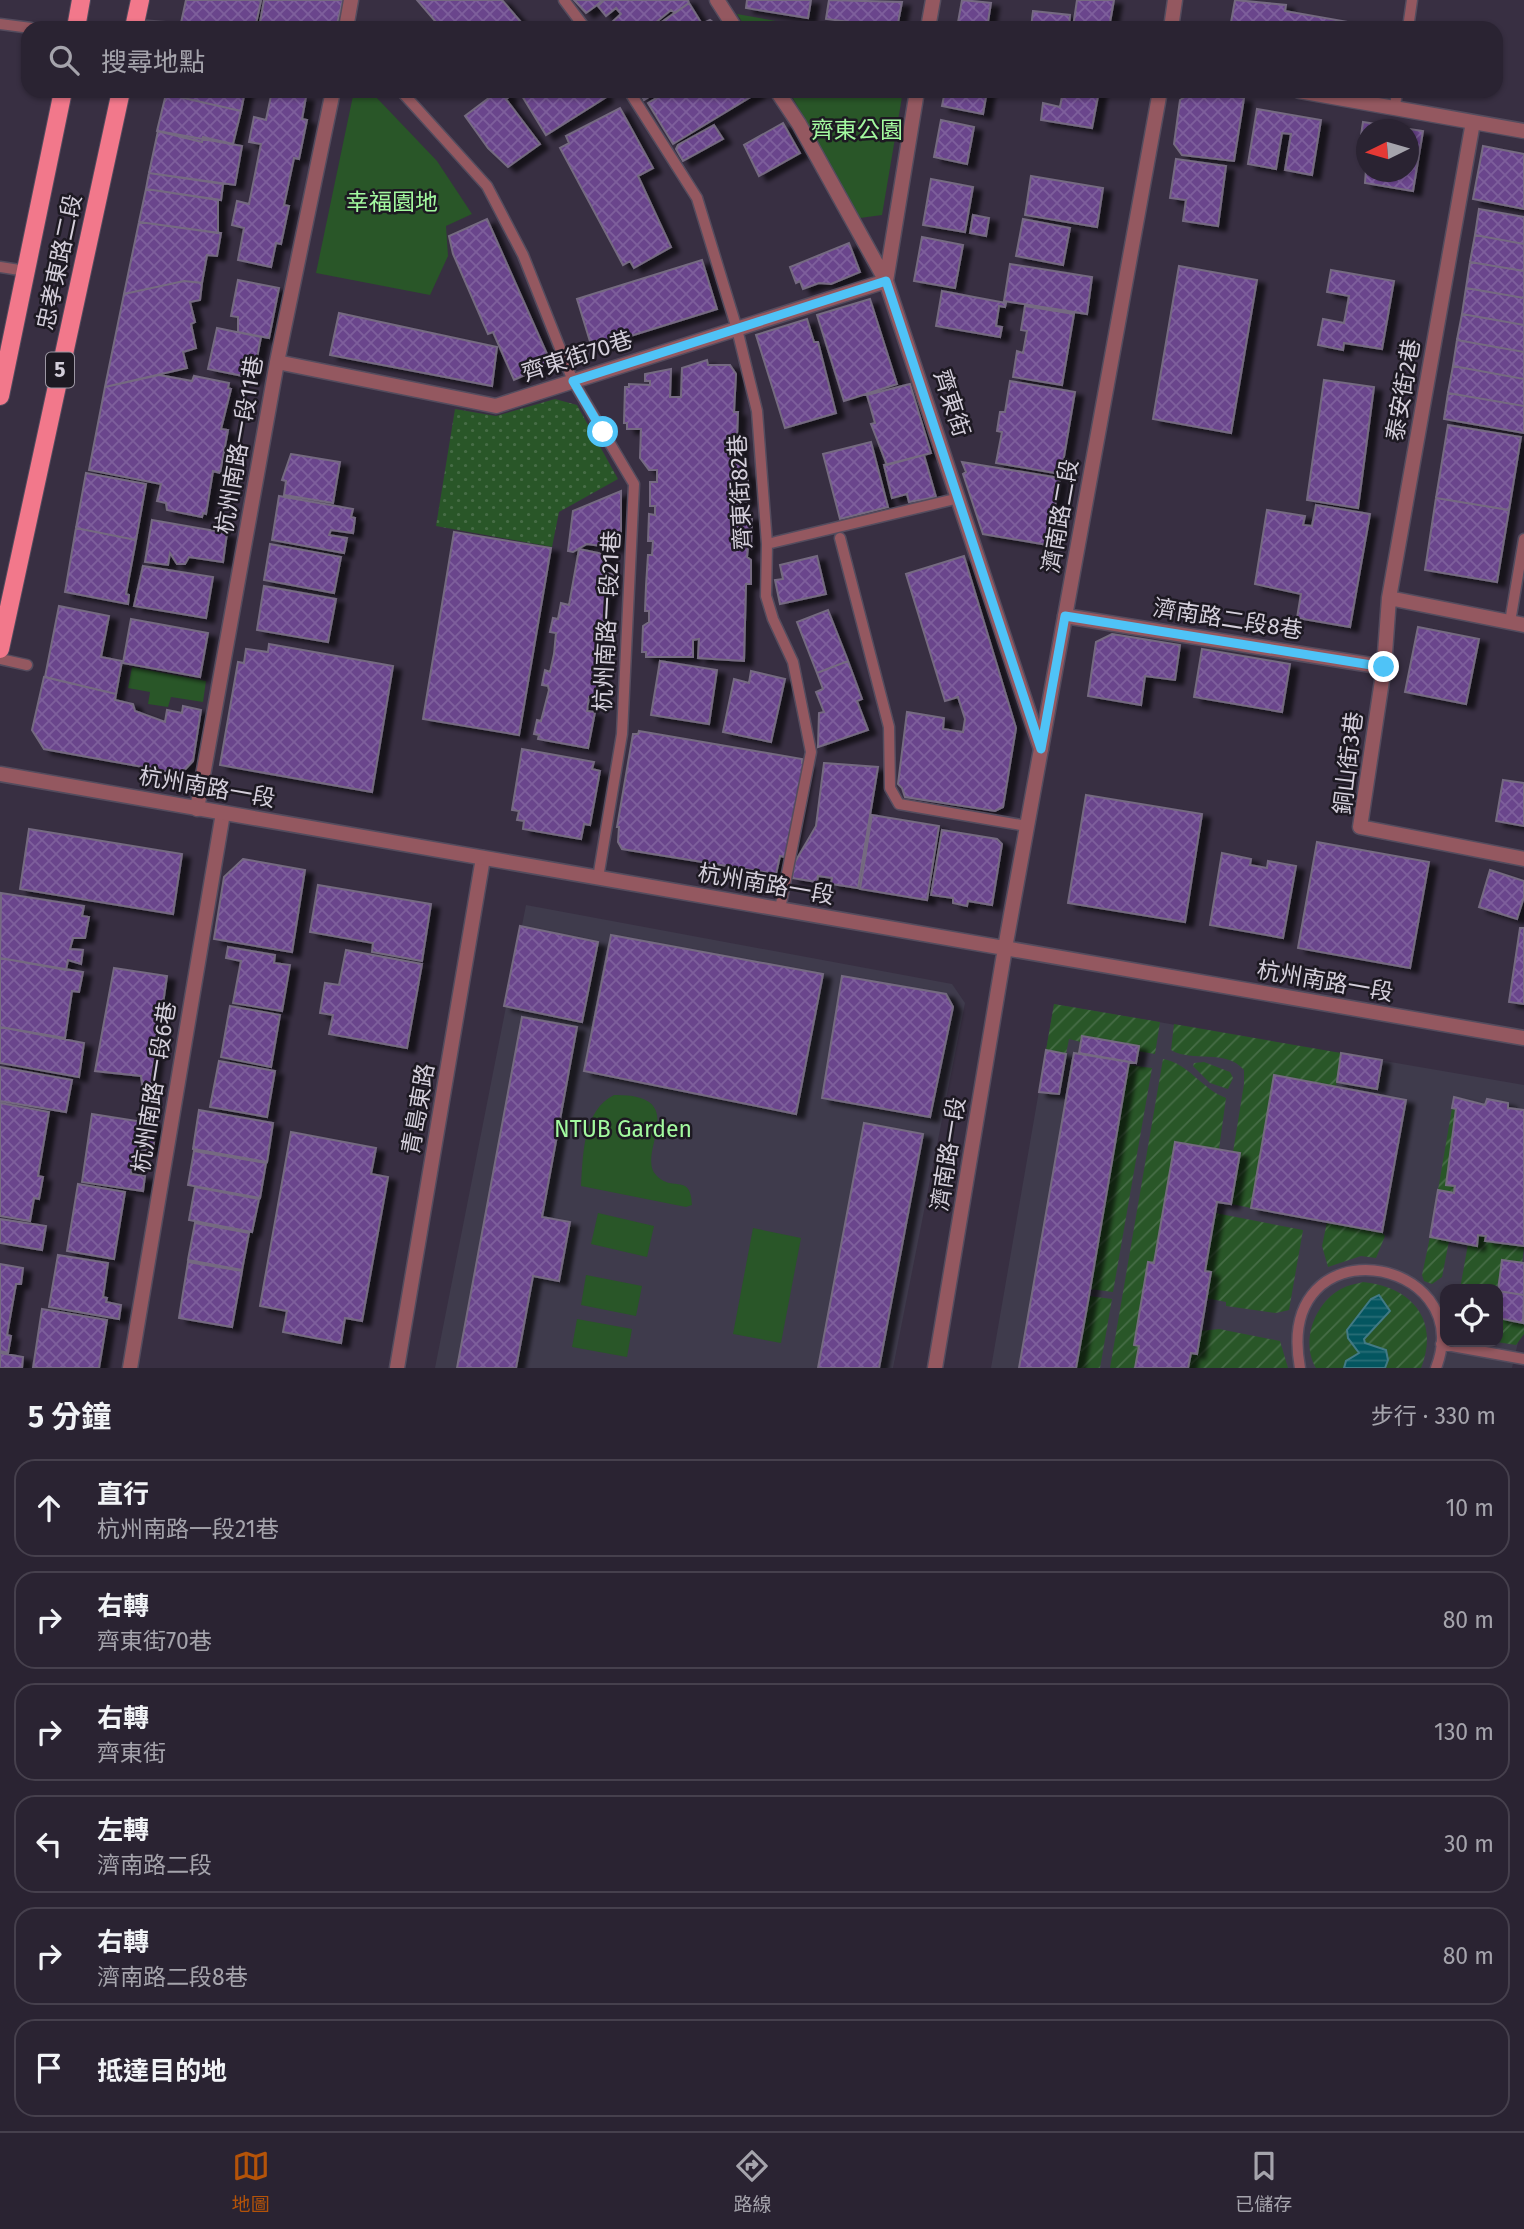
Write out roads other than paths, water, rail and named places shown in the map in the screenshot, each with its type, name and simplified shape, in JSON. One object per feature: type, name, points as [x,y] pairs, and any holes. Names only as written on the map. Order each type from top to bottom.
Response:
[{"type":"main road","points":[[77,21],[81,0]]},
{"type":"main road","points":[[136,21],[140,0]]},
{"type":"main road","name":"忠孝東路二段","points":[[0,396],[62,98]]},
{"type":"main road","name":"忠孝東路二段","points":[[0,649],[119,98]]},
{"type":"street","points":[[347,21],[351,0]]},
{"type":"street","points":[[718,0],[732,21]]},
{"type":"street","points":[[929,21],[933,0]]},
{"type":"street","points":[[1172,21],[1175,0]]},
{"type":"street","name":"杭州南路一段11巷","points":[[197,808],[277,362],[332,98]]},
{"type":"street","name":"齊東街","points":[[782,98],[799,124],[886,281],[1041,749]]},
{"type":"street","points":[[886,281],[916,98]]},
{"type":"street","name":"濟南路二段","points":[[1005,948],[1159,98]]},
{"type":"street","points":[[1341,98],[1524,131]]},
{"type":"street","name":"泰安街2巷","points":[[1384,667],[1389,598],[1472,122]]},
{"type":"street","name":"齊東街70巷","points":[[277,362],[496,406],[886,281]]},
{"type":"street","points":[[1389,598],[1517,624]]},
{"type":"street","name":"濟南路二段8巷","points":[[1065,616],[1384,667]]},
{"type":"street","name":"銅山街3巷","points":[[1384,667],[1360,827],[1524,859]]},
{"type":"street","name":"杭州南路一段","points":[[0,774],[1524,1038]]},
{"type":"street","name":"杭州南路一段6巷","points":[[130,1368],[223,813]]},
{"type":"street","name":"青島東路","points":[[397,1368],[483,858]]},
{"type":"street","name":"濟南路一段","points":[[935,1368],[1005,948]]},
{"type":"lane","points":[[564,0],[580,21]]},
{"type":"lane","points":[[1409,21],[1412,0]]},
{"type":"lane","points":[[0,24],[21,27]]},
{"type":"lane","name":"杭州南路一段21巷","points":[[407,98],[487,186],[523,255],[573,381],[634,484],[622,734],[598,878]]},
{"type":"lane","name":"齊東街82巷","points":[[633,98],[697,198],[737,328],[757,411],[767,544],[766,596],[772,620],[793,662],[811,752],[780,909]]},
{"type":"lane","points":[[1395,107],[1396,98]]},
{"type":"lane","points":[[0,267],[26,271]]},
{"type":"lane","points":[[767,544],[959,498]]},
{"type":"lane","points":[[840,538],[889,727],[890,788],[900,804],[1027,826]]},
{"type":"lane","points":[[1517,624],[1524,539]]},
{"type":"lane","points":[[0,659],[27,665]]},
{"type":"lane","points":[[1300,1368],[1295,1342],[1300,1315],[1314,1292],[1336,1275],[1362,1268],[1389,1271],[1413,1283],[1431,1303],[1440,1326]]},
{"type":"lane","points":[[1436,1368],[1441,1347]]},
{"type":"lane","points":[[1453,1347],[1524,1359]]},
{"type":"park label","name":"齊東公園","points":[[857,130]]},
{"type":"park label","name":"幸福園地","points":[[392,202]]},
{"type":"park label","name":"NTUB Garden","points":[[623,1129]]}]
